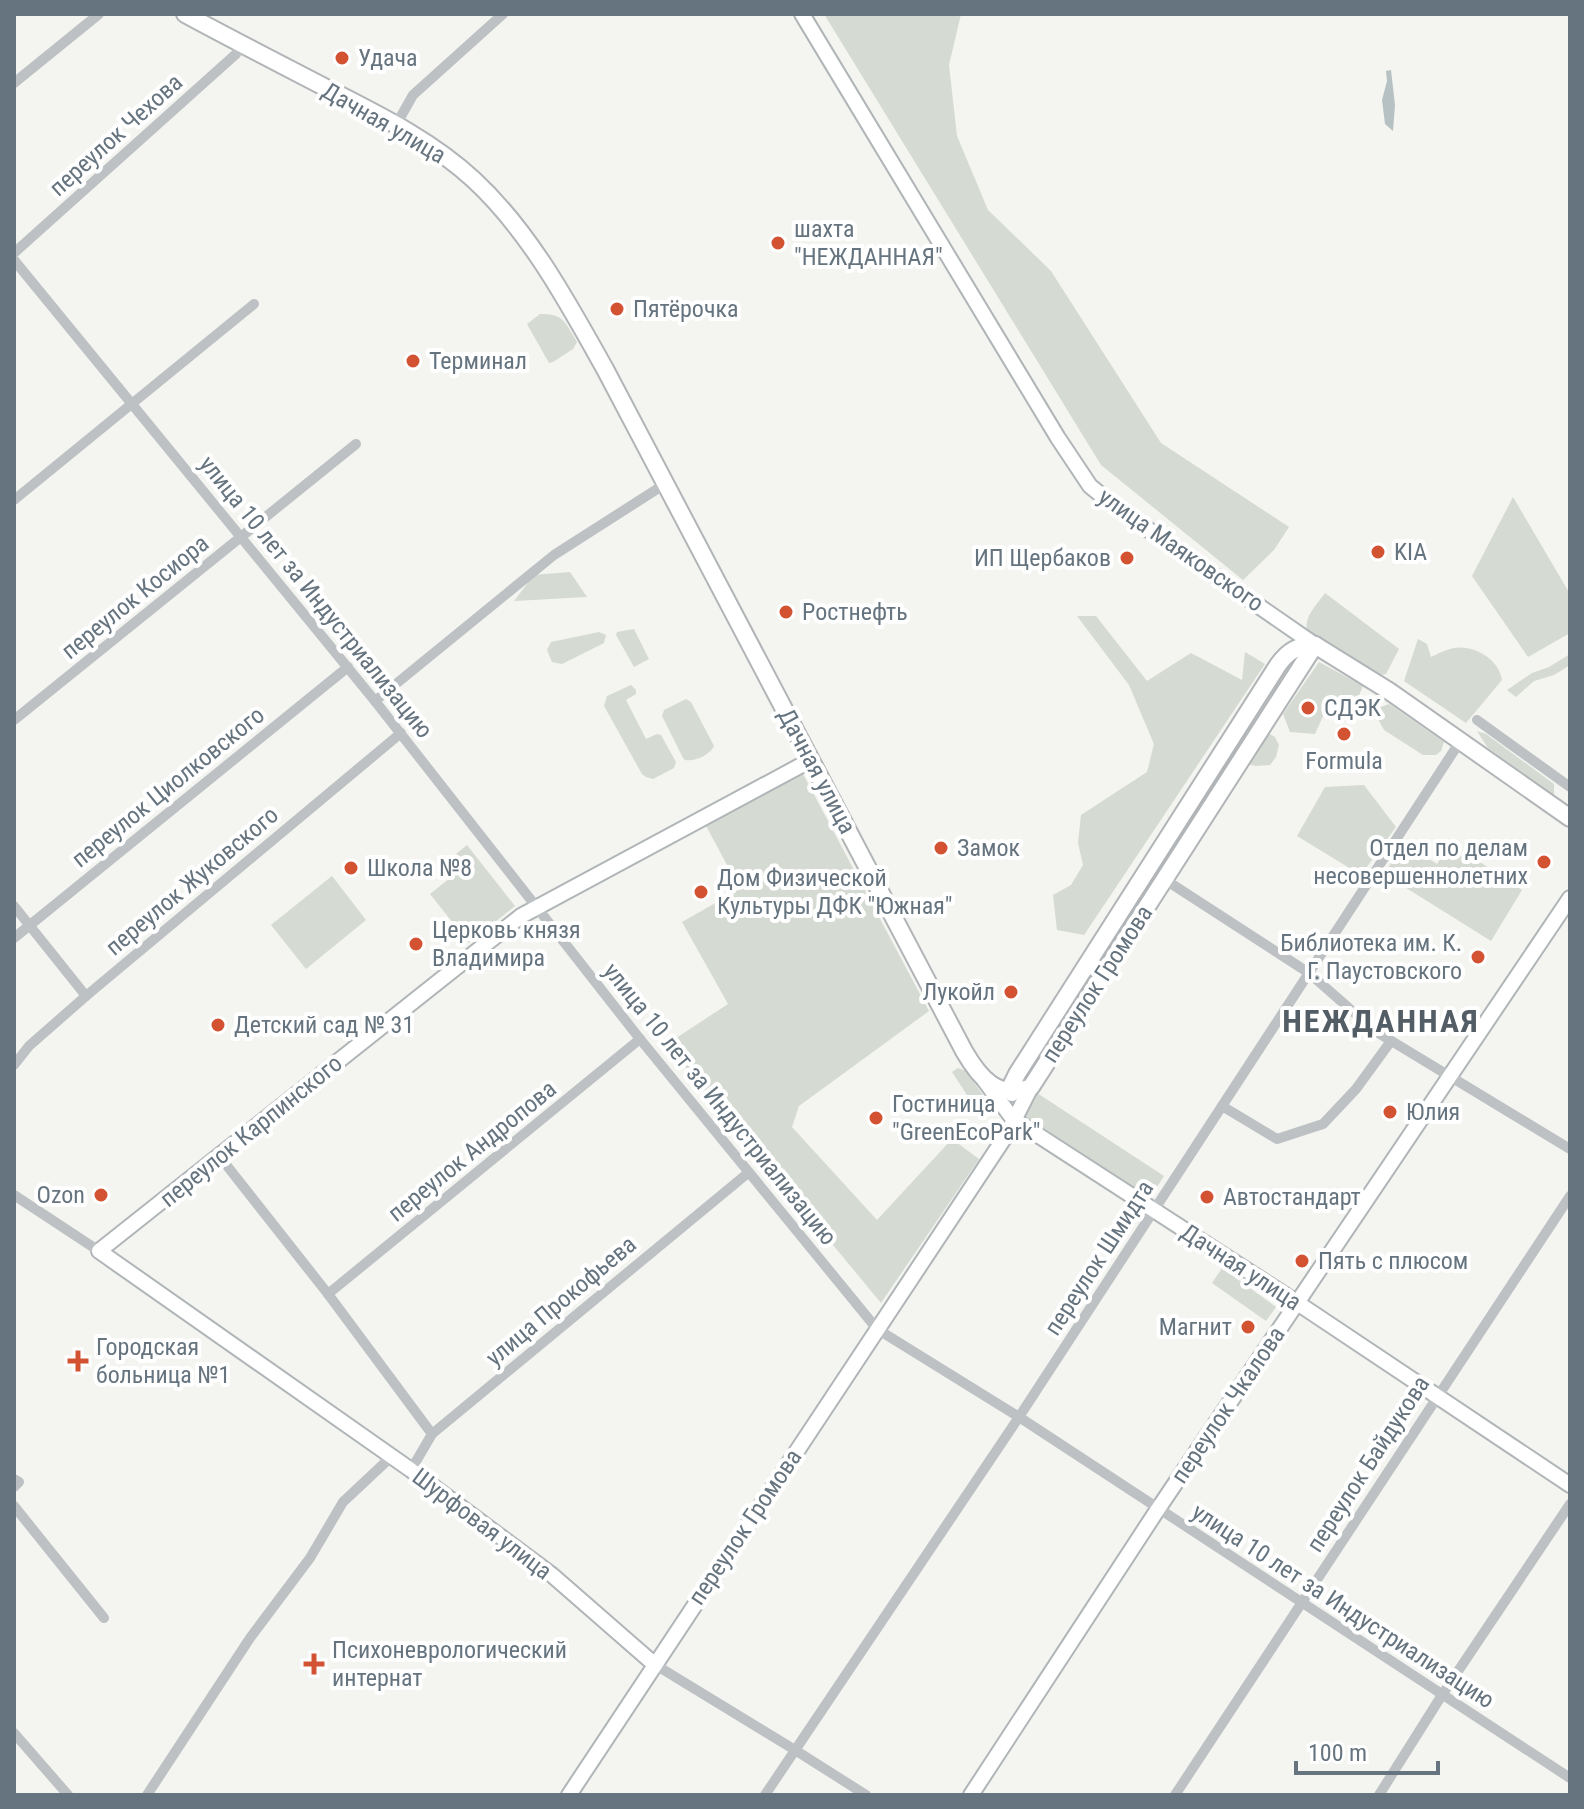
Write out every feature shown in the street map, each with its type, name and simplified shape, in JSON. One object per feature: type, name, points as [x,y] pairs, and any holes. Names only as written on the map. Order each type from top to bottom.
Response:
[{"type":"main road","name":"Дачная улица","points":[[185,14],[243,40],[398,121],[474,180],[498,204],[561,286],[595,343],[723,584],[940,1007],[964,1051],[983,1073]]},
{"type":"main road","name":"Дачная улица","points":[[202,14],[243,40]]},
{"type":"main road","name":"переулок Громова","points":[[983,1073],[1007,1077],[1017,1074],[1285,654],[1306,645],[1315,645]]},
{"type":"main road","name":"улица Маяковского","points":[[1315,645],[1376,682],[1570,818]]},
{"type":"main road","name":"переулок Громова","points":[[1031,1087],[1315,645]]},
{"type":"main road","points":[[983,1073],[995,1086],[1012,1093],[1031,1087]]},
{"type":"main road","points":[[1012,1093],[1017,1074]]},
{"type":"street","points":[[14,83],[99,14]]},
{"type":"street","points":[[398,121],[413,95],[503,14]]},
{"type":"street","name":"улица Маяковского","points":[[802,14],[1090,486],[1315,645]]},
{"type":"street","name":"переулок Чехова","points":[[14,253],[236,54],[243,40]]},
{"type":"street","name":"улица 10 лет за Индустриализацию","points":[[14,260],[348,667],[640,1039],[877,1329],[1019,1417],[1570,1778]]},
{"type":"street","points":[[14,500],[254,304]]},
{"type":"street","name":"переулок Косиора","points":[[14,720],[356,444]]},
{"type":"street","points":[[375,701],[554,555],[669,482]]},
{"type":"street","name":"переулок Циолковского","points":[[14,938],[348,667]]},
{"type":"street","points":[[1477,720],[1570,787]]},
{"type":"street","name":"переулок Жуковского","points":[[14,1065],[29,1046],[86,996],[401,733]]},
{"type":"street","name":"переулок Шмидта","points":[[765,1795],[1019,1417],[1461,740]]},
{"type":"street","name":"переулок Карпинского","points":[[99,1251],[521,916],[814,758]]},
{"type":"street","points":[[1164,879],[1309,973],[1375,1031],[1570,1149]]},
{"type":"street","name":"переулок Чкалова","points":[[971,1795],[1296,1302],[1570,898]]},
{"type":"street","points":[[14,906],[86,996]]},
{"type":"street","name":"переулок Андропова","points":[[328,1294],[640,1039]]},
{"type":"street","points":[[1222,1106],[1277,1139],[1323,1124],[1356,1089],[1391,1041]]},
{"type":"street","name":"Дачная улица","points":[[983,1073],[1013,1119],[1296,1302],[1570,1485]]},
{"type":"street","name":"переулок Громова","points":[[569,1795],[1007,1134],[1031,1087]]},
{"type":"street","points":[[1012,1093],[1013,1119]]},
{"type":"street","name":"Шурфовая улица","points":[[220,1157],[328,1294],[432,1434]]},
{"type":"street","name":"улица Прокофьева","points":[[411,1470],[432,1434],[748,1173]]},
{"type":"street","points":[[14,1195],[99,1251]]},
{"type":"street","name":"переулок Байдукова","points":[[1175,1795],[1570,1196]]},
{"type":"street","name":"Шурфовая улица","points":[[99,1251],[411,1470],[552,1575],[654,1664],[866,1795]]},
{"type":"street","points":[[147,1795],[250,1638],[310,1558],[343,1502],[391,1457]]},
{"type":"street","points":[[1379,1795],[1570,1504]]},
{"type":"street","points":[[14,1506],[104,1618]]},
{"type":"street","points":[[14,1733],[68,1795]]},
{"type":"shaded area","points":[[824,14],[961,14],[949,65],[957,136],[988,210],[1051,271],[1161,443],[1289,527],[1274,550],[1243,580],[1101,465]]},
{"type":"shaded area","points":[[1391,70],[1395,105],[1393,131],[1385,124],[1382,100],[1386,71]]},
{"type":"shaded area","points":[[540,314],[559,318],[577,342],[573,349],[549,363],[527,324]]},
{"type":"shaded area","points":[[1513,497],[1570,594],[1570,633],[1528,657],[1472,576]]},
{"type":"shaded area","points":[[570,572],[587,597],[514,601],[534,575]]},
{"type":"shaded area","points":[[1325,593],[1399,649],[1386,674],[1381,675],[1332,644],[1308,634],[1308,617]]},
{"type":"shaded area","points":[[1077,616],[1096,616],[1147,681],[1191,653],[1242,680],[1245,652],[1265,664],[1084,935],[1057,930],[1053,895],[1071,885],[1083,865],[1078,843],[1081,815],[1147,772],[1154,744],[1129,685]]},
{"type":"shaded area","points":[[634,629],[649,659],[634,667],[616,635],[617,632]]},
{"type":"shaded area","points":[[599,632],[606,635],[604,643],[562,664],[552,662],[547,650],[551,642]]},
{"type":"shaded area","points":[[1418,639],[1427,644],[1431,657],[1448,649],[1470,649],[1485,655],[1500,673],[1502,680],[1466,723],[1404,681]]},
{"type":"shaded area","points":[[1570,654],[1570,665],[1554,675],[1534,681],[1516,697],[1507,690],[1532,673]]},
{"type":"shaded area","points":[[1319,662],[1363,686],[1352,712],[1327,707],[1315,734],[1290,732],[1283,714]]},
{"type":"shaded area","points":[[1288,663],[1295,667],[1031,1080],[1024,1075]]},
{"type":"shaded area","points":[[631,685],[636,694],[626,700],[646,739],[661,735],[676,762],[674,768],[653,779],[642,774],[604,706],[607,696]]},
{"type":"shaded area","points":[[686,699],[691,702],[714,746],[705,755],[689,760],[683,758],[662,716],[664,710]]},
{"type":"shaded area","points":[[1389,704],[1444,742],[1441,751],[1436,755],[1423,755],[1384,730],[1378,719],[1378,708]]},
{"type":"shaded area","points":[[1477,731],[1486,734],[1554,784],[1554,796],[1488,748]]},
{"type":"shaded area","points":[[1268,733],[1275,737],[1279,745],[1276,757],[1270,765],[1248,764]]},
{"type":"shaded area","points":[[802,772],[929,1011],[799,1106],[792,1127],[877,1220],[952,1139],[979,1159],[881,1303],[667,1044],[728,1004],[682,922],[740,889],[705,824]]},
{"type":"shaded area","points":[[1364,785],[1396,827],[1361,875],[1297,836],[1325,787]]},
{"type":"shaded area","points":[[1404,843],[1437,864],[1451,843],[1522,890],[1491,941],[1384,874]]},
{"type":"shaded area","points":[[467,845],[515,906],[469,943],[430,894],[465,866],[456,854]]},
{"type":"shaded area","points":[[332,876],[366,920],[306,969],[271,925]]},
{"type":"shaded area","points":[[958,1068],[966,1071],[987,1101],[987,1114],[980,1115],[952,1072]]},
{"type":"shaded area","points":[[1037,1093],[1164,1176],[1150,1198],[1023,1115]]},
{"type":"shaded area","points":[[1222,1268],[1276,1307],[1266,1321],[1212,1283]]},
{"type":"place","name":"Удача","points":[[342,58]]},
{"type":"place","name":"шахта \"НЕЖДАННАЯ\"","points":[[778,243]]},
{"type":"place","name":"Пятёрочка","points":[[617,309]]},
{"type":"place","name":"Терминал","points":[[413,361]]},
{"type":"place","name":"KIA","points":[[1378,552]]},
{"type":"place","name":"ИП Щербаков","points":[[1127,558]]},
{"type":"place","name":"Ростнефть","points":[[786,612]]},
{"type":"place","name":"СДЭК","points":[[1308,708]]},
{"type":"place","name":"Formula","points":[[1344,734]]},
{"type":"place","name":"Замок","points":[[941,848]]},
{"type":"place","name":"Отдел по делам несовершеннолетних","points":[[1544,862]]},
{"type":"place","name":"Школа №8","points":[[351,868]]},
{"type":"place","name":"Дом Физической Культуры ДФК \"Южная\"","points":[[701,892]]},
{"type":"place","name":"Церковь князя Владимира","points":[[416,944]]},
{"type":"place","name":"Библиотека им. К. Г. Паустовского","points":[[1478,957]]},
{"type":"place","name":"Лукойл","points":[[1011,992]]},
{"type":"place","name":"Детский сад № 31","points":[[218,1025]]},
{"type":"place","name":"Юлия","points":[[1390,1112]]},
{"type":"place","name":"Гостиница \"GreenEcoPark\"","points":[[876,1118]]},
{"type":"place","name":"Ozon","points":[[101,1195]]},
{"type":"place","name":"Автостандарт","points":[[1207,1197]]},
{"type":"place","name":"Пять с плюсом","points":[[1302,1261]]},
{"type":"place","name":"Магнит","points":[[1248,1327]]},
{"type":"place","name":"Городская больница №1","points":[[78,1361]]},
{"type":"place","name":"Психоневрологический интернат","points":[[314,1664]]},
{"type":"district","name":"НЕЖДАННАЯ","points":[[1381,1021]]}]
